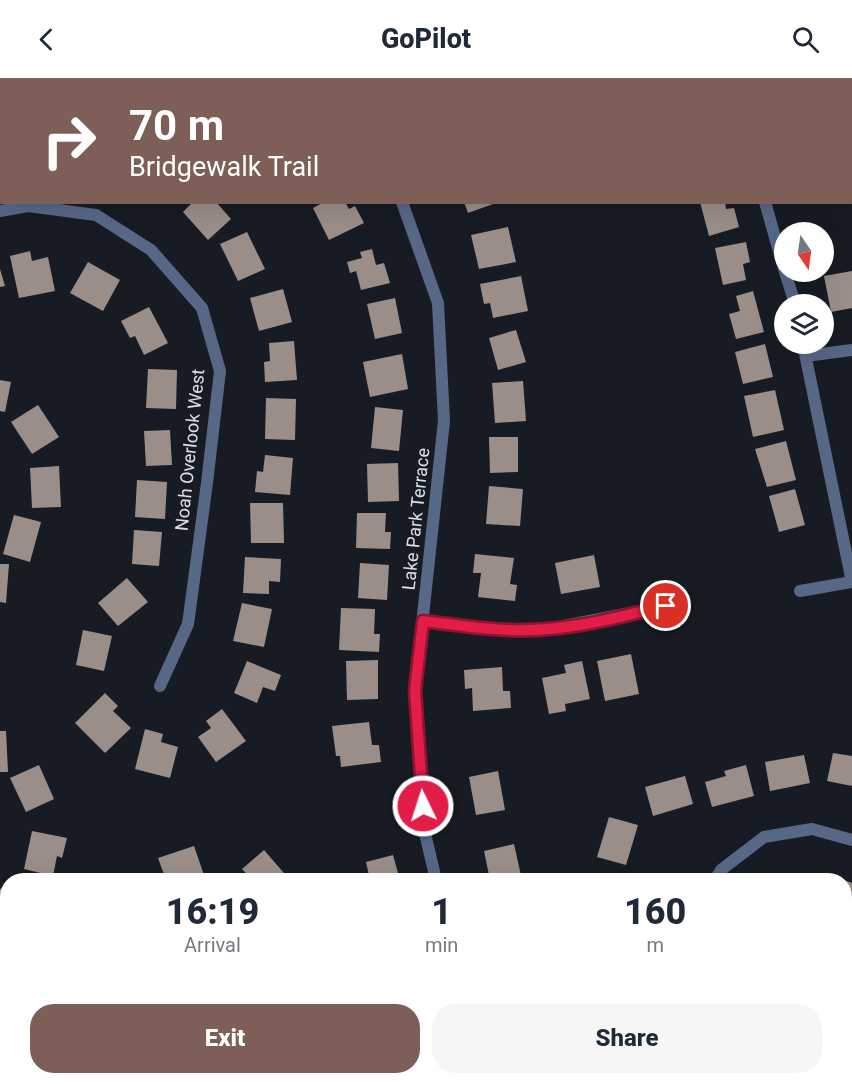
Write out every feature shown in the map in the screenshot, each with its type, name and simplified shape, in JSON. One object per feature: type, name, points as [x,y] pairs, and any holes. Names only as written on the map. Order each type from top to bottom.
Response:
[{"type":"street","name":"Lake Park Terrace","points":[[403,204],[438,303],[444,421],[415,690],[424,829],[434,873]]},
{"type":"street","points":[[766,204],[774,233]]},
{"type":"street","name":"Noah Overlook West","points":[[0,211],[28,206],[96,215],[151,250],[202,308],[220,371],[188,624],[160,686]]},
{"type":"street","points":[[834,350],[852,350]]},
{"type":"street","points":[[800,591],[852,582],[805,354]]},
{"type":"street","points":[[423,621],[511,631],[549,629],[666,606]]},
{"type":"street","points":[[719,873],[764,837],[812,829],[852,840]]},
{"type":"building","points":[[191,204],[218,204],[231,219],[208,240],[183,212]]},
{"type":"building","points":[[320,204],[346,204],[349,209],[355,206],[364,223],[329,240],[313,208]]},
{"type":"building","points":[[465,204],[493,204],[468,213]]},
{"type":"building","points":[[701,204],[725,204],[726,209],[734,208],[739,227],[709,236]]},
{"type":"building","points":[[508,227],[516,262],[479,269],[471,235]]},
{"type":"building","points":[[247,232],[265,269],[238,281],[220,244]]},
{"type":"building","points":[[746,242],[750,262],[743,264],[746,280],[723,285],[715,248]]},
{"type":"building","points":[[372,249],[376,265],[384,263],[390,283],[361,290],[356,271],[350,273],[347,262],[362,258],[360,252]]},
{"type":"building","points":[[30,251],[32,261],[48,257],[55,291],[19,298],[10,256]]},
{"type":"building","points":[[88,262],[120,280],[103,311],[70,293]]},
{"type":"building","points":[[0,269],[5,286],[0,287]]},
{"type":"building","points":[[852,271],[852,308],[834,311],[834,294],[828,294],[825,282],[834,282],[834,274]]},
{"type":"building","points":[[521,276],[528,311],[493,318],[490,303],[484,304],[480,284]]},
{"type":"building","points":[[283,289],[292,322],[259,331],[250,298]]},
{"type":"building","points":[[753,291],[764,332],[736,339],[729,314],[740,311],[736,296]]},
{"type":"building","points":[[395,298],[402,333],[375,339],[367,304]]},
{"type":"building","points":[[149,307],[168,343],[144,355],[135,336],[130,338],[121,321]]},
{"type":"building","points":[[516,330],[526,362],[498,370],[489,338]]},
{"type":"building","points":[[294,341],[297,380],[265,382],[264,362],[270,361],[269,343]]},
{"type":"building","points":[[765,344],[773,377],[743,384],[735,352]]},
{"type":"building","points":[[402,354],[408,389],[370,397],[363,362]]},
{"type":"building","points":[[148,369],[177,370],[176,409],[146,408]]},
{"type":"building","points":[[0,380],[11,382],[5,412],[0,411]]},
{"type":"building","points":[[523,381],[526,421],[495,423],[492,383]]},
{"type":"building","points":[[775,390],[784,430],[753,437],[744,396]]},
{"type":"building","points":[[266,398],[296,399],[295,440],[265,439]]},
{"type":"building","points":[[38,405],[59,437],[32,454],[11,422]]},
{"type":"building","points":[[375,407],[403,410],[399,451],[371,448]]},
{"type":"building","points":[[170,430],[172,465],[146,466],[144,431]]},
{"type":"building","points":[[489,437],[518,437],[518,472],[490,473]]},
{"type":"building","points":[[786,441],[796,480],[767,487],[755,449]]},
{"type":"building","points":[[265,455],[293,458],[290,495],[255,492],[257,471],[263,472]]},
{"type":"building","points":[[398,463],[399,501],[368,502],[367,464]]},
{"type":"building","points":[[59,466],[61,507],[32,508],[30,468]]},
{"type":"building","points":[[137,480],[167,482],[165,519],[135,517]]},
{"type":"building","points":[[489,486],[523,489],[520,526],[486,524]]},
{"type":"building","points":[[795,489],[805,525],[779,532],[769,496]]},
{"type":"building","points":[[250,503],[283,503],[284,543],[251,543]]},
{"type":"building","points":[[357,513],[386,513],[385,532],[391,532],[390,549],[356,548]]},
{"type":"building","points":[[14,515],[41,522],[30,562],[3,554]]},
{"type":"building","points":[[134,530],[162,532],[159,566],[132,564]]},
{"type":"building","points":[[475,554],[514,558],[510,584],[517,585],[515,601],[478,597],[481,573],[473,573]]},
{"type":"building","points":[[594,555],[600,587],[561,594],[555,563]]},
{"type":"building","points":[[245,557],[281,559],[280,582],[269,581],[269,594],[243,593]]},
{"type":"building","points":[[360,563],[389,565],[387,600],[358,598]]},
{"type":"building","points":[[0,564],[9,564],[6,603],[0,602]]},
{"type":"building","points":[[127,578],[148,602],[118,626],[98,603]]},
{"type":"building","points":[[242,603],[272,609],[264,647],[233,641]]},
{"type":"building","points":[[341,608],[375,609],[374,634],[380,634],[379,652],[339,650]]},
{"type":"building","points":[[83,630],[112,636],[104,671],[76,665]]},
{"type":"building","points":[[631,654],[639,694],[605,701],[597,661]]},
{"type":"building","points":[[378,660],[378,699],[347,700],[346,661]]},
{"type":"building","points":[[247,661],[281,675],[275,691],[263,687],[257,703],[234,693]]},
{"type":"building","points":[[582,661],[590,699],[565,704],[566,711],[549,714],[542,678],[566,673],[564,665]]},
{"type":"building","points":[[502,667],[503,691],[510,691],[511,708],[473,711],[472,688],[465,689],[464,670]]},
{"type":"building","points":[[105,693],[118,706],[113,711],[131,728],[105,753],[75,723]]},
{"type":"building","points":[[222,709],[246,741],[216,762],[198,737],[211,728],[206,721]]},
{"type":"building","points":[[369,722],[372,745],[379,745],[381,762],[341,767],[340,756],[336,756],[332,726]]},
{"type":"building","points":[[145,729],[163,734],[161,742],[178,747],[170,778],[135,769]]},
{"type":"building","points":[[0,731],[6,731],[8,772],[0,772]]},
{"type":"building","points":[[833,753],[852,756],[852,786],[827,781]]},
{"type":"building","points":[[804,755],[810,783],[770,791],[765,762]]},
{"type":"building","points":[[39,765],[54,799],[26,812],[10,778]]},
{"type":"building","points":[[746,765],[754,796],[712,807],[705,782],[726,776],[724,771]]},
{"type":"building","points":[[498,771],[505,810],[476,815],[469,777]]},
{"type":"building","points":[[685,776],[693,804],[653,816],[645,787]]},
{"type":"building","points":[[609,817],[638,825],[626,865],[597,857]]},
{"type":"building","points":[[32,831],[67,838],[62,858],[57,856],[54,873],[24,869]]},
{"type":"building","points":[[514,844],[520,873],[489,873],[484,851]]},
{"type":"building","points":[[194,846],[203,873],[163,873],[158,858]]},
{"type":"building","points":[[264,850],[284,873],[246,873],[242,869]]},
{"type":"building","points":[[393,855],[398,873],[368,873],[366,862]]},
{"type":"route","points":[[423,806],[415,690],[423,621],[511,631],[549,629],[666,606]]}]
